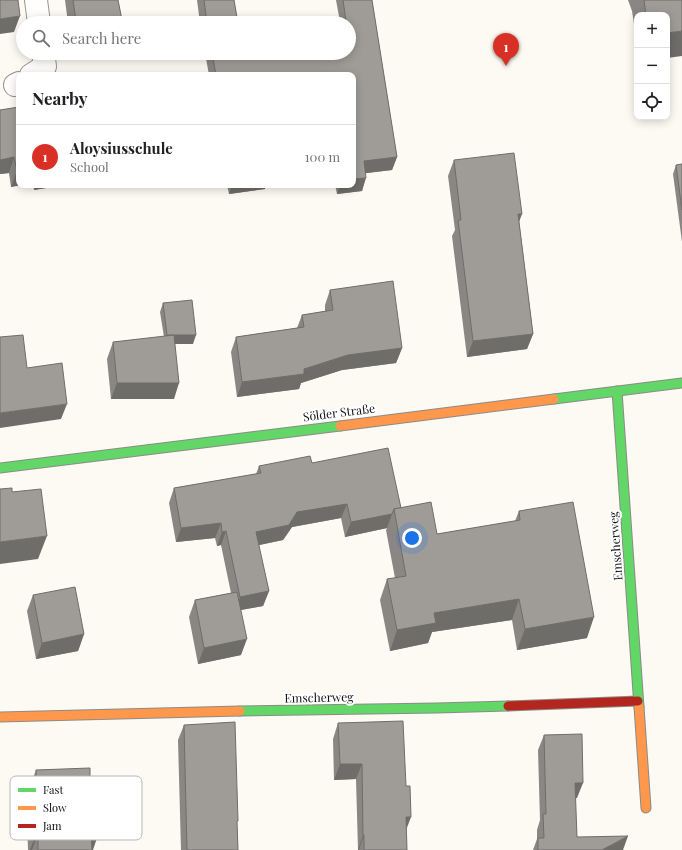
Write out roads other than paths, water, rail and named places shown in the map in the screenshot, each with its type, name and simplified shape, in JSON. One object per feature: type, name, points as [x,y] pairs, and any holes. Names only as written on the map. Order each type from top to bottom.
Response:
[{"type":"street","points":[[36,0],[38,16]]},
{"type":"street","points":[[36,72],[45,66],[45,60]]},
{"type":"street","name":"Sölder Straße","points":[[0,468],[682,383]]},
{"type":"street","name":"Emscherweg","points":[[617,391],[646,808]]},
{"type":"street","name":"Emscherweg","points":[[0,717],[269,710],[437,708],[638,701]]},
{"type":"place","name":"Aloysiusschule","points":[[506,66]]}]
